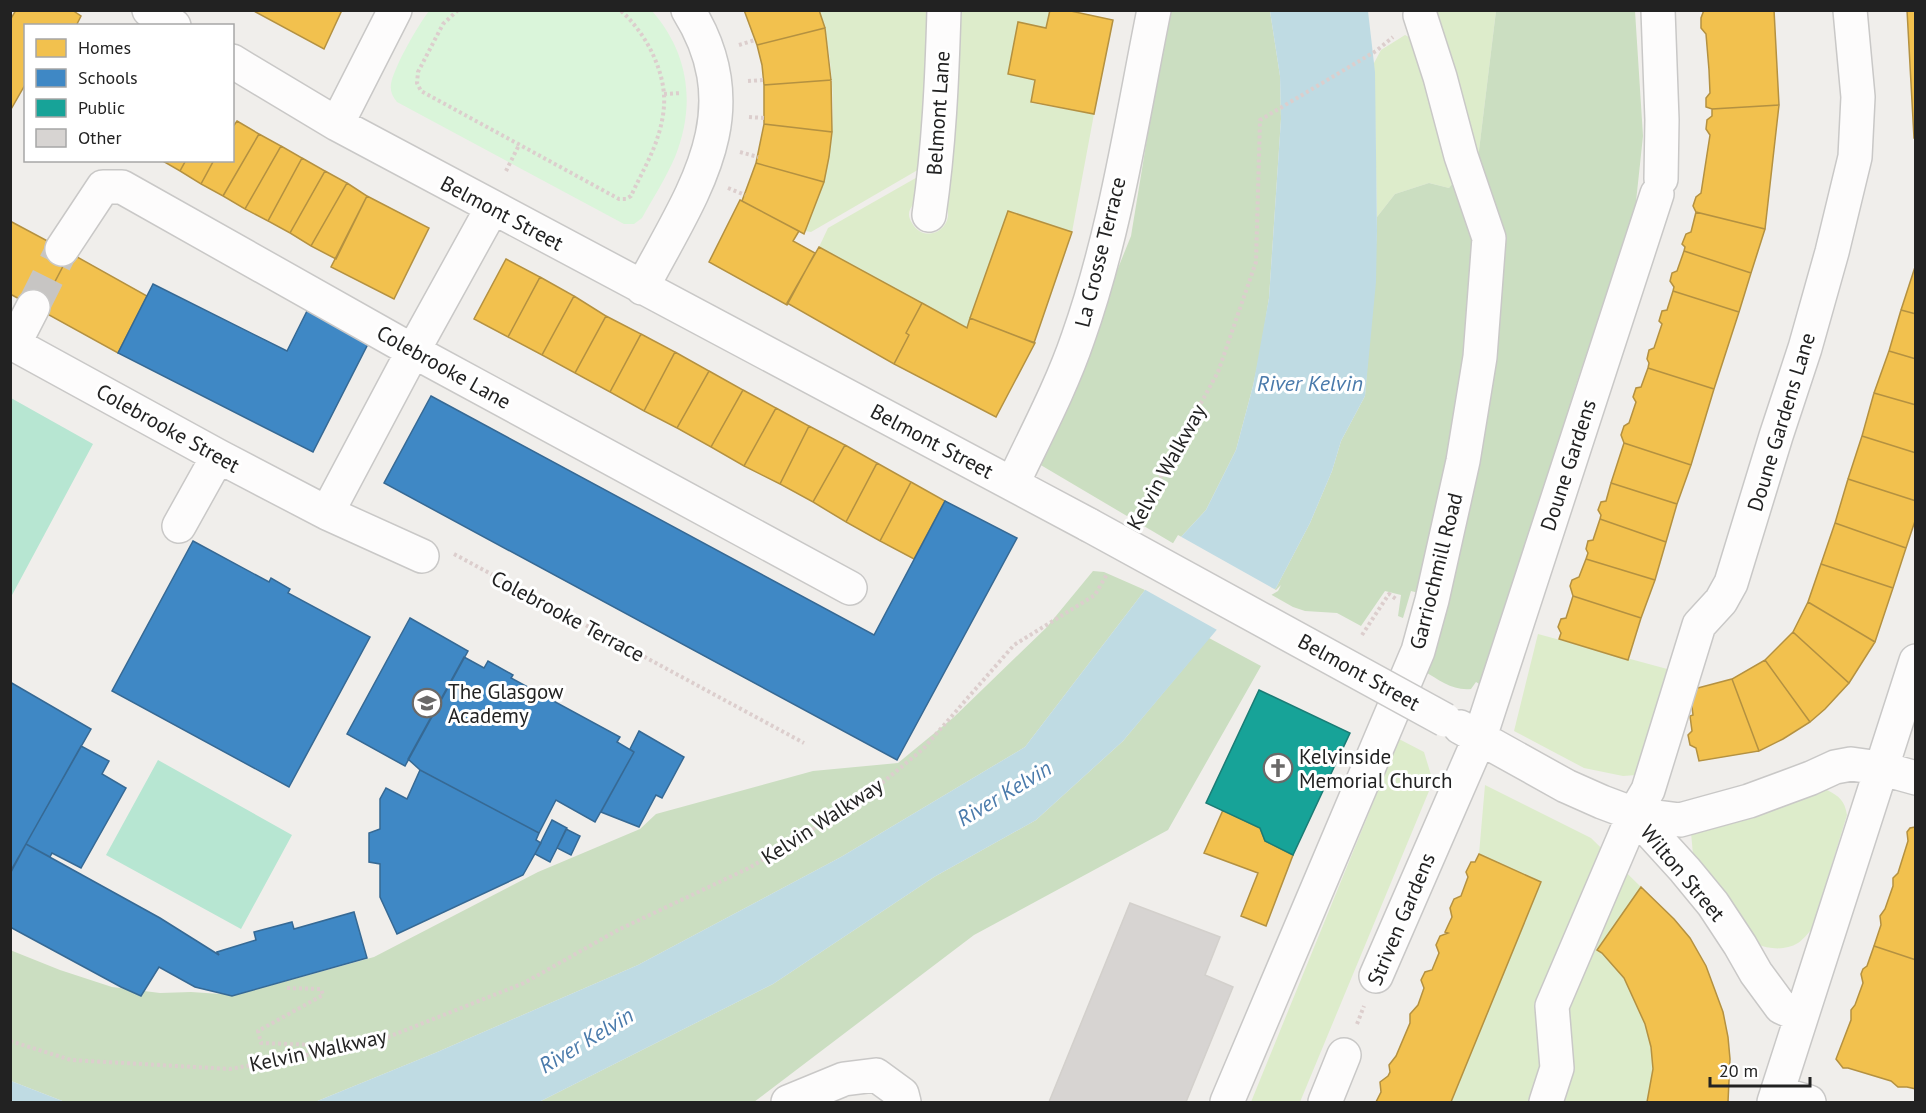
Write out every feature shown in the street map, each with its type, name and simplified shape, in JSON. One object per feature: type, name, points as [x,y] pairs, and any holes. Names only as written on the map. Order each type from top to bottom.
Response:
[{"type":"street","points":[[149,10],[171,24]]},
{"type":"street","points":[[337,124],[395,10]]},
{"type":"street","points":[[642,288],[693,191],[709,152],[717,118],[714,70],[698,27],[688,10]]},
{"type":"street","name":"Belmont Lane","points":[[929,215],[937,162],[944,10]]},
{"type":"street","name":"La Crosse Terrace","points":[[1012,483],[1067,369],[1094,291],[1154,10]]},
{"type":"street","name":"Doune Gardens","points":[[1480,737],[1659,187],[1662,120],[1658,10]]},
{"type":"street","name":"Doune Gardens Lane","points":[[1546,1102],[1557,1068],[1552,1006],[1634,814],[1648,790],[1699,625],[1721,601],[1731,584],[1805,348],[1832,252],[1855,157],[1858,97],[1850,10]]},
{"type":"street","name":"Garriochmill Road","points":[[1227,1102],[1418,651],[1432,600],[1463,461],[1480,357],[1489,238],[1461,156],[1440,77],[1420,15]]},
{"type":"street","name":"Belmont Street","points":[[234,62],[337,124],[1012,483],[1566,786],[1634,814]]},
{"type":"street","name":"Colebrooke Lane","points":[[62,249],[103,186],[122,188],[413,351],[850,588]]},
{"type":"street","points":[[422,556],[327,513],[492,208]]},
{"type":"street","points":[[12,343],[33,307]]},
{"type":"street","name":"Colebrooke Street","points":[[12,343],[327,513]]},
{"type":"street","points":[[179,526],[218,456]]},
{"type":"street","points":[[1809,1102],[1775,1098],[1916,661]]},
{"type":"street","name":"Striven Gardens","points":[[1376,976],[1480,737]]},
{"type":"street","name":"Wilton Street","points":[[1634,814],[1680,820],[1749,801],[1835,767],[1851,764],[1880,768],[1916,778]]},
{"type":"street","name":"Wilton Street","points":[[1634,814],[1713,904],[1780,1007],[1802,1016]]},
{"type":"street","points":[[1325,1102],[1344,1055]]},
{"type":"street","points":[[790,1101],[844,1079],[876,1075],[902,1094],[904,1102]]},
{"type":"path","points":[[458,10],[443,24],[418,72],[417,83],[421,91],[619,199],[626,199],[632,196],[658,137],[664,111],[664,94],[651,51],[640,31],[620,10]]},
{"type":"path","points":[[735,46],[755,40]]},
{"type":"path","name":"Kelvin Walkway","points":[[1140,514],[1218,372],[1256,262],[1260,120],[1376,51]]},
{"type":"path","points":[[742,81],[764,80]]},
{"type":"path","points":[[664,94],[692,93]]},
{"type":"path","points":[[742,117],[764,118]]},
{"type":"path","points":[[506,171],[519,145]]},
{"type":"path","points":[[737,152],[758,157]]},
{"type":"path","points":[[725,186],[745,195]]},
{"type":"path","name":"Colebrooke Terrace","points":[[422,556],[446,550],[804,742]]},
{"type":"path","name":"Kelvin Walkway","points":[[10,1041],[71,1060],[230,1069],[373,1043],[525,983],[618,930],[749,868],[864,798],[923,749],[1014,645],[1095,595],[1112,565]]},
{"type":"path","points":[[1372,618],[1389,594],[1396,598],[1395,609]]},
{"type":"path","name":"Striven Gardens","points":[[1344,1055],[1376,976]]},
{"type":"path","points":[[287,988],[321,989],[323,995],[258,1031],[261,1043],[352,1046]]},
{"type":"green space","points":[[429,11],[652,11],[674,44],[681,62],[687,99],[682,138],[675,157],[642,218],[634,224],[624,224],[397,102],[392,93],[391,84],[397,67]]},
{"type":"green space","points":[[819,11],[931,11],[928,164],[811,232],[805,231],[828,164],[833,120],[831,73]]},
{"type":"green space","points":[[961,11],[1050,11],[1046,28],[1018,23],[1008,74],[1035,80],[1031,103],[1094,114],[1072,232],[1008,211],[967,328],[819,247],[828,228],[921,175],[920,192],[909,214],[912,223],[918,230],[925,233],[932,233],[944,225],[948,218],[948,210],[944,201]]},
{"type":"green space","points":[[1168,11],[1270,11],[1280,76],[1281,119],[1269,298],[1253,386],[1236,450],[1206,510],[1176,545],[1039,464],[1131,236]]},
{"type":"green space","points":[[1434,11],[1496,11],[1476,175]]},
{"type":"green space","points":[[1496,11],[1635,11],[1643,136],[1635,211],[1576,385],[1508,608],[1481,685],[1476,682],[1471,689],[1464,689],[1446,684],[1424,671],[1455,571],[1476,175]]},
{"type":"green space","points":[[1405,35],[1411,38],[1451,160],[1452,184],[1449,188],[1429,183],[1395,194],[1377,217],[1374,63],[1381,50]]},
{"type":"green space","points":[[1451,160],[1482,245],[1471,361],[1423,594],[1411,591],[1403,618],[1398,616],[1401,595],[1385,591],[1361,626],[1337,613],[1305,611],[1293,607],[1268,593],[1276,588],[1310,523],[1332,471],[1341,441],[1365,396],[1377,217],[1395,194],[1429,183],[1449,188],[1452,184]]},
{"type":"green space","points":[[11,398],[93,444],[11,597]]},
{"type":"green space","points":[[1093,571],[1104,572],[1145,590],[1025,747],[841,857],[638,965],[315,1102],[65,1102],[11,1081],[10,950],[112,987],[160,993],[191,992],[236,995],[374,957],[538,872],[640,829],[656,814],[813,771],[898,763],[954,717],[1046,628]]},
{"type":"green space","points":[[1538,634],[1682,673],[1650,774],[1623,776],[1584,768],[1514,731]]},
{"type":"green space","points":[[1209,638],[1261,666],[1168,830],[974,935],[754,1102],[539,1102],[773,984],[934,877],[1036,820],[1123,741]]},
{"type":"green space","points":[[1399,739],[1424,752],[1431,775],[1429,791],[1300,1102],[1251,1102]]},
{"type":"green space","points":[[158,760],[292,835],[241,929],[106,855]]},
{"type":"green space","points":[[1485,785],[1591,838],[1641,887],[1597,950],[1624,978],[1645,1024],[1651,1047],[1653,1069],[1647,1102],[1451,1102],[1541,882],[1479,854]]},
{"type":"green space","points":[[1827,790],[1841,800],[1847,815],[1812,929],[1793,946],[1772,948],[1756,944],[1693,855],[1691,832],[1790,804]]},
{"type":"water","name":"River Kelvin","points":[[1270,11],[1368,11],[1375,72],[1377,231],[1376,282],[1365,396],[1341,441],[1332,471],[1310,523],[1276,588],[1225,620],[1123,741],[1036,820],[934,877],[773,984],[539,1102],[315,1102],[638,965],[841,857],[1025,747],[1157,576],[1180,538],[1206,510],[1236,450],[1253,386],[1269,298],[1281,119],[1280,76]]},
{"type":"water","points":[[11,1081],[65,1102],[11,1102]]},
{"type":"pier","points":[[1178,535],[1276,590],[1281,585],[1278,591],[1227,622],[1219,631],[1142,588],[1154,575]]},
{"type":"building: Homes","points":[[16,10],[72,10],[81,16],[77,24],[24,24],[24,86],[10,111],[10,20]]},
{"type":"building: Homes","points":[[252,10],[342,10],[324,49]]},
{"type":"building: Homes","points":[[744,10],[819,10],[825,28],[757,45]]},
{"type":"building: Homes","points":[[1050,10],[1066,10],[1113,20],[1094,114],[1031,102],[1035,80],[1008,74],[1018,22],[1046,28]]},
{"type":"building: Homes","points":[[1704,10],[1774,10],[1779,105],[1712,109],[1706,107],[1706,98],[1710,93],[1706,34],[1701,28]]},
{"type":"building: Homes","points":[[1907,10],[1916,10],[1916,138],[1914,138]]},
{"type":"building: Homes","points":[[825,28],[831,80],[764,85],[757,45]]},
{"type":"building: Homes","points":[[831,80],[832,132],[764,124],[764,85]]},
{"type":"building: Homes","points":[[1779,105],[1765,229],[1696,212],[1693,206],[1696,197],[1701,193],[1710,135],[1706,129],[1707,120],[1712,116],[1712,109]]},
{"type":"building: Homes","points":[[237,121],[259,134],[223,196],[201,184],[213,162],[234,162],[234,125]]},
{"type":"building: Homes","points":[[764,124],[832,132],[824,182],[756,163]]},
{"type":"building: Homes","points":[[259,134],[281,146],[245,209],[223,196]]},
{"type":"building: Homes","points":[[281,146],[302,158],[268,221],[245,209]]},
{"type":"building: Homes","points":[[302,158],[325,171],[290,233],[268,221]]},
{"type":"building: Homes","points":[[164,162],[185,162],[180,171]]},
{"type":"building: Homes","points":[[185,162],[213,162],[201,184],[180,171]]},
{"type":"building: Homes","points":[[756,163],[824,182],[804,234],[742,201]]},
{"type":"building: Homes","points":[[325,171],[347,183],[311,246],[290,233]]},
{"type":"building: Homes","points":[[347,183],[367,196],[336,259],[311,246]]},
{"type":"building: Homes","points":[[367,196],[429,228],[394,299],[331,267]]},
{"type":"building: Homes","points":[[740,200],[799,231],[793,241],[815,253],[787,305],[709,262]]},
{"type":"building: Homes","points":[[1008,211],[1072,232],[1034,343],[970,318]]},
{"type":"building: Homes","points":[[1696,212],[1765,229],[1751,273],[1684,251],[1685,247],[1682,244],[1686,234],[1691,232]]},
{"type":"building: Homes","points":[[10,221],[70,253],[40,310],[10,294]]},
{"type":"building: Homes","points":[[819,247],[922,303],[906,333],[909,335],[894,364],[787,303]]},
{"type":"building: Homes","points":[[1684,251],[1751,273],[1739,312],[1673,291],[1674,287],[1670,281],[1672,273],[1677,271]]},
{"type":"building: Homes","points":[[70,253],[147,296],[118,353],[40,310]]},
{"type":"building: Homes","points":[[506,259],[540,277],[508,337],[474,319]]},
{"type":"building: Homes","points":[[1916,267],[1916,314],[1901,310]]},
{"type":"building: Homes","points":[[540,277],[574,296],[542,355],[508,337]]},
{"type":"building: Homes","points":[[1673,291],[1739,312],[1714,389],[1648,368],[1649,350],[1654,348],[1662,324],[1659,321],[1662,311],[1667,310]]},
{"type":"building: Homes","points":[[574,296],[606,316],[575,373],[542,355]]},
{"type":"building: Homes","points":[[922,303],[967,328],[970,318],[1035,343],[996,417],[894,364],[909,335],[906,333]]},
{"type":"building: Homes","points":[[1901,310],[1916,314],[1916,359],[1889,351]]},
{"type":"building: Homes","points":[[606,316],[641,334],[610,392],[575,373]]},
{"type":"building: Homes","points":[[641,334],[675,352],[644,411],[610,392]]},
{"type":"building: Homes","points":[[1889,351],[1916,359],[1916,405],[1874,393]]},
{"type":"building: Homes","points":[[675,352],[709,371],[677,428],[644,411]]},
{"type":"building: Homes","points":[[1648,368],[1714,389],[1691,465],[1624,443],[1621,435],[1624,426],[1629,423],[1636,402],[1633,397],[1636,388],[1641,387]]},
{"type":"building: Homes","points":[[709,371],[743,390],[711,447],[677,428]]},
{"type":"building: Homes","points":[[743,390],[776,408],[744,466],[711,447]]},
{"type":"building: Homes","points":[[1874,393],[1916,405],[1916,453],[1862,436]]},
{"type":"building: Homes","points":[[776,408],[809,426],[780,484],[744,466]]},
{"type":"building: Homes","points":[[809,426],[845,445],[813,502],[780,484]]},
{"type":"building: Homes","points":[[1862,436],[1916,453],[1916,501],[1848,479]]},
{"type":"building: Homes","points":[[1624,443],[1691,465],[1677,504],[1611,483]]},
{"type":"building: Homes","points":[[845,445],[877,463],[846,522],[813,502]]},
{"type":"building: Homes","points":[[877,463],[911,482],[880,541],[846,522]]},
{"type":"building: Homes","points":[[1848,479],[1916,501],[1916,518],[1906,548],[1835,523]]},
{"type":"building: Homes","points":[[911,482],[945,501],[914,559],[880,541]]},
{"type":"building: Homes","points":[[1611,483],[1677,504],[1666,542],[1600,519],[1601,515],[1598,510],[1601,502],[1606,501]]},
{"type":"building: Homes","points":[[1600,519],[1666,542],[1655,580],[1586,559],[1588,541],[1593,540]]},
{"type":"building: Homes","points":[[1835,523],[1906,548],[1893,588],[1821,564]]},
{"type":"building: Homes","points":[[1586,559],[1655,580],[1641,618],[1573,596],[1570,586],[1572,580],[1579,577]]},
{"type":"building: Homes","points":[[1821,564],[1893,588],[1875,642],[1808,602]]},
{"type":"building: Homes","points":[[1573,596],[1641,618],[1628,660],[1559,639],[1561,633],[1558,627],[1561,619],[1566,618]]},
{"type":"building: Homes","points":[[1808,602],[1875,642],[1849,683],[1793,632]]},
{"type":"building: Homes","points":[[1793,632],[1849,683],[1810,722],[1765,660]]},
{"type":"building: Homes","points":[[1765,660],[1810,722],[1759,751],[1732,679]]},
{"type":"building: Homes","points":[[1732,679],[1759,751],[1699,761],[1696,748],[1690,745],[1688,735],[1692,731],[1690,716],[1693,715],[1690,690]]},
{"type":"building: Homes","points":[[1223,810],[1260,828],[1265,841],[1293,855],[1266,926],[1241,916],[1258,873],[1204,853]]},
{"type":"building: Homes","points":[[1916,827],[1916,960],[1874,946],[1881,925],[1880,916],[1885,909],[1893,886],[1893,878],[1898,873],[1908,841],[1907,832],[1910,828]]},
{"type":"building: Homes","points":[[1479,854],[1541,882],[1451,1102],[1376,1102],[1381,1092],[1380,1082],[1390,1072],[1389,1065],[1396,1056],[1410,1023],[1410,1014],[1418,1005],[1424,988],[1421,980],[1425,972],[1432,970],[1439,953],[1436,945],[1440,936],[1448,933],[1445,932],[1452,917],[1450,908],[1454,899],[1461,896],[1468,877],[1466,872],[1471,862],[1475,862]]},
{"type":"building: Homes","points":[[1641,887],[1690,938],[1706,966],[1723,1012],[1728,1037],[1730,1059],[1728,1102],[1647,1102],[1653,1069],[1651,1047],[1645,1024],[1624,978],[1597,950]]},
{"type":"building: Homes","points":[[1874,946],[1916,960],[1916,1089],[1898,1087],[1891,1081],[1843,1068],[1836,1059],[1851,1020],[1851,1010],[1863,983],[1861,974],[1867,966]]},
{"type":"building: Schools","points":[[153,284],[287,351],[308,309],[370,340],[313,452],[118,353]]},
{"type":"building: Schools","points":[[431,396],[874,635],[945,501],[1017,538],[897,760],[384,483]]},
{"type":"building: Schools","points":[[193,541],[269,582],[271,578],[290,589],[288,593],[370,637],[289,787],[112,691]]},
{"type":"building: Schools","points":[[410,618],[468,651],[405,766],[347,734]]},
{"type":"building: Schools","points":[[464,657],[484,668],[488,661],[513,675],[511,678],[620,737],[617,742],[634,752],[595,822],[556,800],[539,833],[420,770],[408,759]]},
{"type":"building: Schools","points":[[10,682],[91,729],[10,872]]},
{"type":"building: Schools","points":[[639,731],[684,757],[662,798],[656,795],[639,827],[601,812],[634,752],[630,749]]},
{"type":"building: Schools","points":[[81,746],[109,761],[102,774],[126,788],[81,868],[52,853],[50,857],[26,844]]},
{"type":"building: Schools","points":[[420,770],[539,833],[536,840],[541,843],[523,875],[397,934],[380,897],[380,864],[369,862],[369,833],[380,829],[380,799],[386,788],[407,799]]},
{"type":"building: Schools","points":[[552,820],[567,828],[550,862],[535,854]]},
{"type":"building: Schools","points":[[566,829],[580,836],[571,855],[557,848]]},
{"type":"building: Schools","points":[[26,844],[160,918],[219,955],[217,952],[256,940],[254,932],[292,922],[294,929],[354,912],[367,958],[232,996],[195,987],[159,967],[141,996],[10,927],[10,874]]},
{"type":"building: Public","name":"Kelvinside Memorial Church","points":[[1259,690],[1350,733],[1293,855],[1265,841],[1260,828],[1206,803]]},
{"type":"building: Other","points":[[1130,903],[1220,937],[1205,975],[1233,987],[1186,1102],[1049,1102]]},
{"type":"tunnel","points":[[33,307],[62,249]]},
{"type":"place","name":"The Glasgow Academy","points":[[427,703]]},
{"type":"place","name":"Kelvinside Memorial Church","points":[[1278,768]]}]
